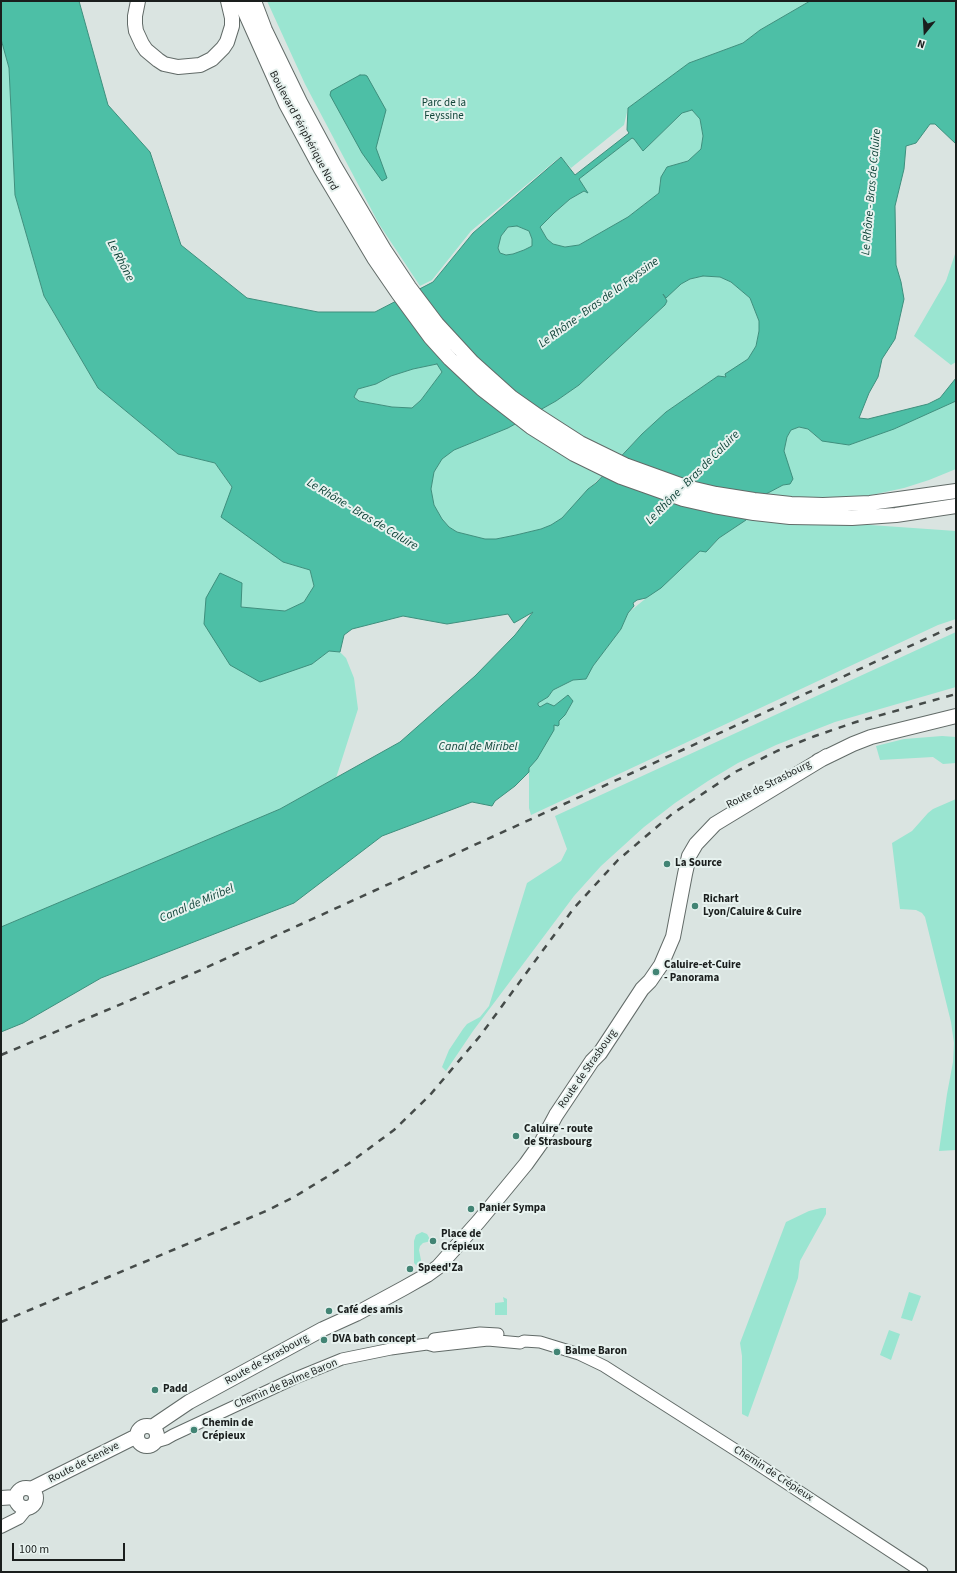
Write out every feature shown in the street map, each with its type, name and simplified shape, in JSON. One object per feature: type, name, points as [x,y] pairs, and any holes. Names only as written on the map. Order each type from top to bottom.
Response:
[{"type":"main road","points":[[138,1],[135,24],[136,31],[142,44],[146,50],[164,64],[178,67],[200,65],[212,58],[223,48],[232,26],[232,18],[228,1]]},
{"type":"main road","name":"Boulevard Périphérique Nord","points":[[240,1],[286,104],[321,169],[380,254]]},
{"type":"main road","name":"Boulevard Périphérique Nord","points":[[254,1],[300,102],[380,254]]},
{"type":"main road","points":[[380,254],[446,335],[472,362],[511,396],[538,416],[580,443],[625,465],[686,487],[716,494],[754,500],[896,515],[956,506]]},
{"type":"main road","points":[[851,511],[890,500],[956,490]]},
{"type":"main road","name":"Route de Strasbourg","points":[[139,1441],[138,1431],[142,1427],[155,1434],[189,1402],[323,1329],[393,1294],[427,1275],[438,1267],[479,1221],[526,1164],[541,1143],[560,1109],[642,989],[650,981],[661,965],[673,937],[684,874],[689,856],[696,844],[715,824],[827,756],[853,744],[871,737],[929,724],[956,716]]},
{"type":"main road","name":"Route de Strasbourg","points":[[929,724],[956,722]]},
{"type":"main road","points":[[139,1441],[150,1446],[155,1434]]},
{"type":"main road","name":"Route de Genève","points":[[1,1498],[25,1499],[54,1487],[139,1441]]},
{"type":"main road","points":[[1,1520],[9,1518],[25,1499]]},
{"type":"main road","points":[[1,1527],[19,1518],[25,1499]]},
{"type":"street","name":"Chemin de Balme Baron","points":[[155,1434],[166,1439],[173,1434],[293,1379],[342,1359],[391,1349],[427,1344],[434,1346],[488,1340],[520,1343],[524,1341],[540,1342],[579,1354],[623,1377]]},
{"type":"street","name":"Chemin de Crépieux","points":[[623,1377],[922,1572]]},
{"type":"green space","name":"Parc de la Feyssine","points":[[267,1],[810,1],[760,30],[743,43],[689,63],[628,108],[624,125],[571,168],[560,157],[471,231],[432,280],[420,286],[379,224],[305,84]]},
{"type":"green space","points":[[1,39],[9,68],[15,195],[44,296],[98,388],[178,454],[215,463],[283,562],[310,570],[314,586],[304,602],[285,611],[241,607],[206,598],[312,664],[329,651],[340,652],[346,658],[354,678],[358,709],[336,778],[280,809],[1,927]]},
{"type":"green space","points":[[692,110],[700,119],[703,136],[701,149],[688,161],[667,167],[660,181],[659,193],[628,217],[579,245],[565,247],[553,244],[547,239],[540,227],[570,199],[584,191],[587,192],[579,179],[632,138],[643,151],[682,113]]},
{"type":"green space","points":[[517,226],[529,231],[532,239],[532,246],[513,254],[506,255],[500,253],[498,248],[501,236],[508,227]]},
{"type":"green space","points":[[956,251],[956,362],[951,365],[914,336],[946,281]]},
{"type":"green space","points":[[703,276],[720,277],[731,282],[750,298],[759,321],[759,331],[756,346],[748,359],[727,377],[718,376],[666,412],[642,434],[588,489],[562,518],[551,525],[541,529],[496,539],[485,539],[457,532],[449,527],[442,519],[434,505],[431,489],[434,472],[442,459],[454,450],[508,428],[556,401],[579,385],[665,305],[667,301],[663,294],[666,297],[681,284],[690,279]]},
{"type":"green space","points":[[437,364],[442,372],[421,400],[412,408],[393,407],[359,401],[354,396],[358,389],[376,384],[391,376],[413,369]]},
{"type":"green space","points":[[956,401],[956,469],[904,488],[867,496],[814,524],[856,524],[956,531],[956,619],[938,625],[531,815],[529,808],[529,768],[541,752],[550,734],[554,730],[554,725],[565,715],[573,701],[568,695],[554,706],[547,703],[540,707],[538,703],[548,697],[553,690],[573,680],[586,679],[593,666],[621,629],[628,613],[679,571],[700,551],[711,547],[719,538],[746,520],[766,494],[783,485],[790,484],[784,451],[787,437],[791,430],[799,427],[808,429],[819,439],[849,445],[894,429]]},
{"type":"green space","points":[[956,632],[956,687],[835,722],[776,745],[738,763],[708,781],[675,803],[644,827],[601,866],[574,896],[473,1031],[446,1071],[442,1067],[449,1050],[463,1029],[467,1024],[480,1017],[489,1006],[527,883],[561,861],[567,849],[555,816]]},
{"type":"green space","points":[[942,736],[956,737],[956,763],[943,764],[933,757],[880,760],[876,746],[904,739]]},
{"type":"green space","points":[[956,799],[956,1150],[939,1151],[953,1062],[954,1043],[951,1022],[925,917],[922,913],[916,910],[900,909],[892,843],[912,831],[933,809]]},
{"type":"green space","points":[[826,1208],[826,1214],[800,1261],[798,1278],[748,1417],[742,1414],[742,1356],[740,1343],[786,1222],[809,1211]]},
{"type":"green space","points":[[422,1232],[427,1234],[431,1241],[423,1243],[420,1246],[419,1250],[421,1260],[417,1266],[414,1263],[414,1241],[416,1235]]},
{"type":"green space","points":[[909,1292],[921,1296],[912,1321],[901,1318]]},
{"type":"green space","points":[[503,1297],[507,1299],[507,1315],[495,1315],[495,1303],[504,1302]]},
{"type":"green space","points":[[889,1330],[900,1334],[891,1360],[880,1355]]},
{"type":"water","points":[[1,1],[79,1],[108,105],[150,152],[181,245],[247,298],[318,312],[375,312],[433,282],[473,233],[561,157],[575,175],[629,133],[627,130],[628,108],[689,63],[743,43],[760,30],[810,1],[956,1],[956,144],[935,124],[930,124],[916,143],[906,146],[904,169],[895,206],[896,265],[904,299],[895,339],[882,359],[878,377],[869,393],[859,418],[868,419],[928,404],[940,398],[956,378],[956,401],[894,429],[849,445],[822,441],[808,429],[799,427],[791,430],[787,437],[784,451],[793,479],[790,484],[783,485],[766,494],[746,520],[719,538],[706,552],[700,551],[661,588],[646,598],[637,600],[633,603],[634,606],[628,613],[621,629],[593,666],[586,679],[573,680],[553,690],[548,697],[538,703],[540,707],[547,703],[554,706],[568,695],[573,701],[565,715],[559,721],[559,725],[554,725],[554,730],[537,759],[529,768],[529,772],[515,786],[495,801],[492,806],[472,802],[382,836],[294,903],[101,978],[23,1023],[1,1032],[1,927],[280,809],[400,742],[475,676],[515,635],[533,612],[514,623],[508,614],[447,624],[403,616],[352,629],[344,635],[340,652],[329,651],[312,664],[260,682],[230,665],[204,624],[206,598],[220,573],[242,583],[241,607],[285,611],[304,602],[314,586],[310,570],[283,562],[221,517],[232,487],[215,463],[178,454],[98,388],[44,296],[15,195],[9,68],[1,39]],"holes":[[[692,110],[700,119],[703,136],[701,149],[688,161],[667,167],[661,177],[659,193],[628,217],[579,245],[565,247],[553,244],[547,239],[540,227],[570,199],[584,191],[588,193],[579,179],[632,138],[643,151],[682,113]],[[517,226],[529,231],[532,239],[532,246],[513,254],[506,255],[500,253],[498,248],[501,236],[508,227]],[[703,276],[720,277],[731,282],[750,298],[759,321],[759,331],[756,346],[748,359],[725,374],[726,377],[718,376],[666,412],[642,434],[596,483],[588,489],[562,518],[551,525],[541,529],[496,539],[485,539],[457,532],[449,527],[442,519],[434,505],[431,489],[434,472],[442,459],[454,450],[508,428],[556,401],[579,385],[665,305],[667,301],[663,294],[666,298],[681,284],[690,279]],[[437,364],[442,372],[421,400],[412,408],[392,407],[359,401],[354,397],[358,389],[376,384],[391,376],[413,369]]]},
{"type":"water","points":[[360,75],[367,76],[386,110],[376,148],[387,178],[382,181],[362,153],[330,95],[331,91]]},
{"type":"railway","points":[[1,1055],[192,974],[956,625]]},
{"type":"railway","points":[[1,1322],[266,1211],[294,1197],[348,1164],[394,1130],[430,1095],[480,1036],[574,908],[618,860],[672,814],[737,771],[777,751],[856,722],[956,694]]},
{"type":"place","name":"La Source","points":[[667,864]]},
{"type":"place","name":"Richart Lyon/Caluire & Cuire","points":[[695,906]]},
{"type":"place","name":"Caluire-et-Cuire - Panorama","points":[[656,972]]},
{"type":"place","name":"Caluire - route de Strasbourg","points":[[516,1136]]},
{"type":"place","name":"Panier Sympa","points":[[471,1209]]},
{"type":"place","name":"Place de Crépieux","points":[[433,1241]]},
{"type":"place","name":"Speed'Za","points":[[410,1269]]},
{"type":"place","name":"Café des amis","points":[[329,1311]]},
{"type":"place","name":"DVA bath concept","points":[[324,1340]]},
{"type":"place","name":"Balme Baron","points":[[557,1352]]},
{"type":"place","name":"Padd","points":[[155,1390]]},
{"type":"place","name":"Chemin de Crépieux","points":[[194,1430]]},
{"type":"water label","name":"Le Rhône - Bras de Caluire","points":[[872,192]]},
{"type":"water label","name":"Le Rhône","points":[[120,261]]},
{"type":"water label","name":"Le Rhône - Bras de la Feyssine","points":[[599,303]]},
{"type":"water label","name":"Le Rhône - Bras de Caluire","points":[[693,478]]},
{"type":"water label","name":"Le Rhône - Bras de Caluire","points":[[362,515]]},
{"type":"water label","name":"Canal de Miribel","points":[[478,747]]},
{"type":"water label","name":"Canal de Miribel","points":[[197,904]]}]
